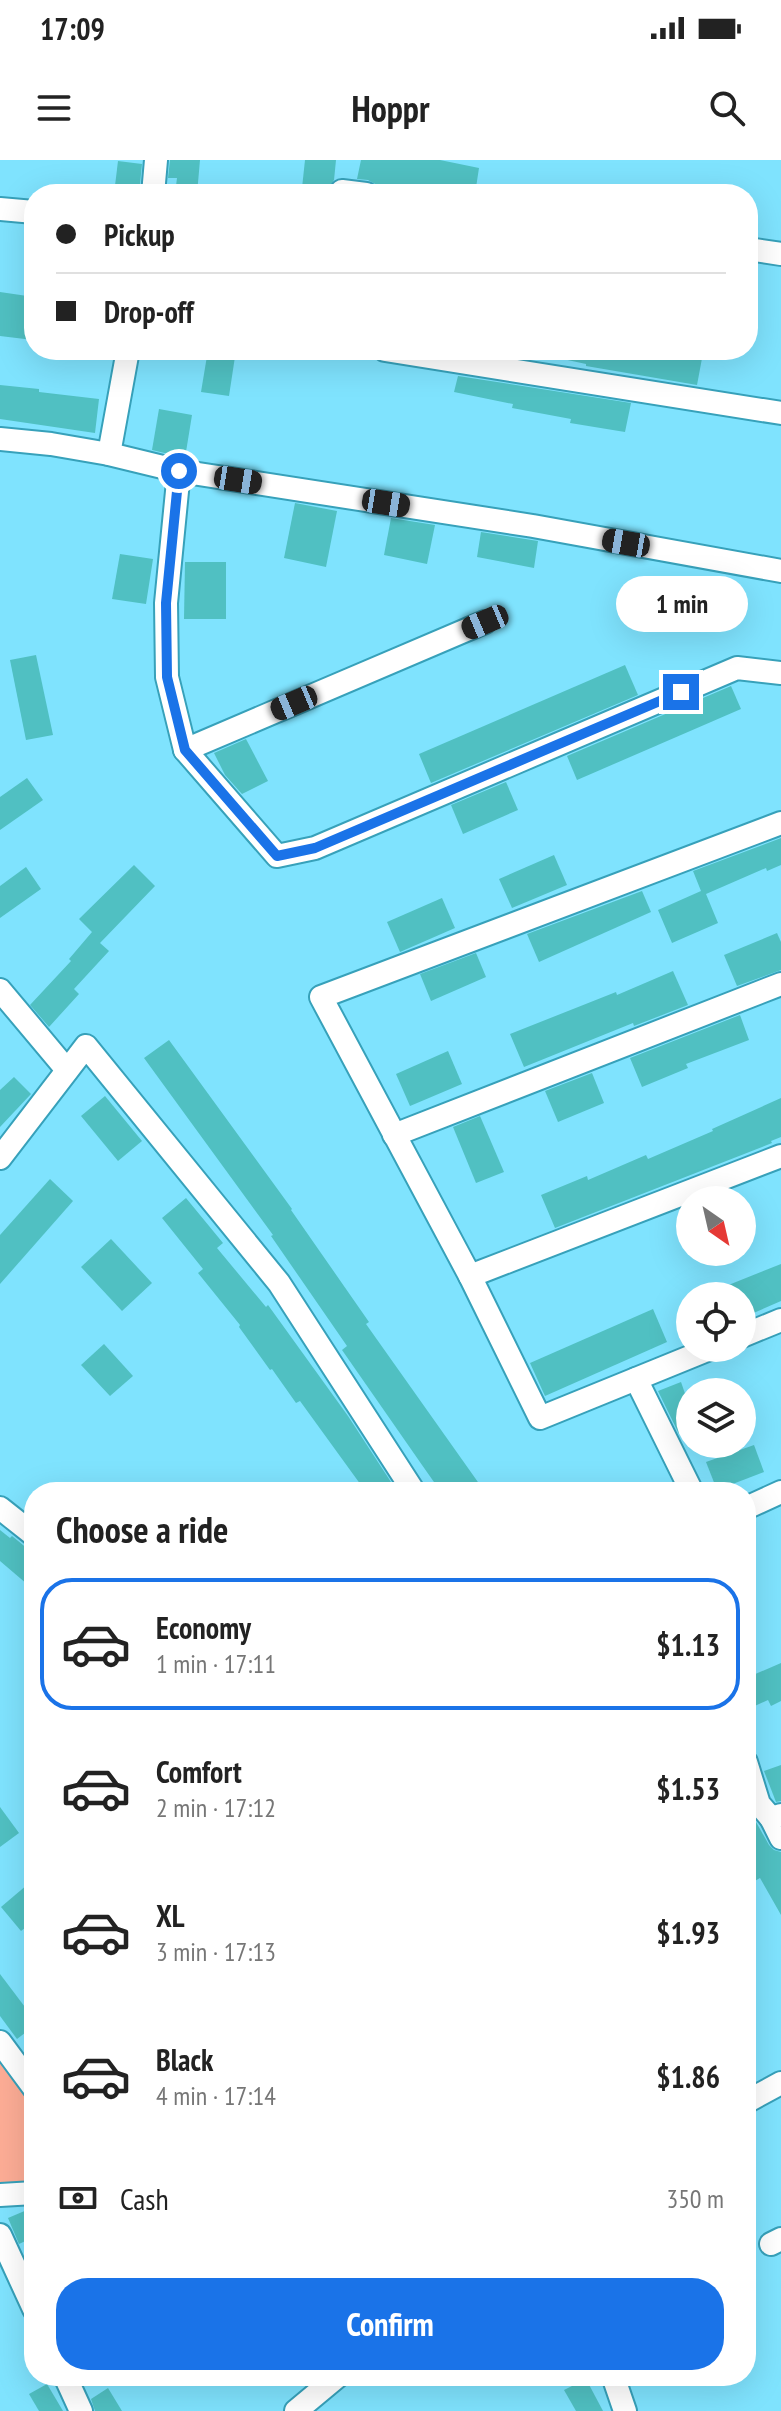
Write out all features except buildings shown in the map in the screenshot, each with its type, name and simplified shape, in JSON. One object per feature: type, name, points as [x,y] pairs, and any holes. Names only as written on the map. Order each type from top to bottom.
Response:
[{"type":"street","points":[[154,184],[156,160]]},
{"type":"street","points":[[0,209],[24,211]]},
{"type":"street","points":[[758,251],[781,254]]},
{"type":"street","points":[[109,454],[126,360]]},
{"type":"street","points":[[448,360],[781,413]]},
{"type":"street","points":[[0,439],[51,444],[179,471],[533,526],[781,571]]},
{"type":"street","points":[[179,471],[166,603],[167,677],[185,750],[277,856],[315,848],[737,668],[781,673]]},
{"type":"street","points":[[185,750],[485,622]]},
{"type":"street","points":[[678,1362],[540,1418],[470,1276],[321,997],[781,823]]},
{"type":"street","points":[[394,1135],[781,984]]},
{"type":"street","points":[[0,990],[67,1070]]},
{"type":"street","points":[[0,1158],[86,1046],[279,1283],[408,1482]]},
{"type":"street","points":[[470,1276],[781,1156]]},
{"type":"street","points":[[756,1330],[781,1320]]},
{"type":"street","points":[[636,1379],[687,1482]]},
{"type":"street","points":[[756,1503],[781,1492]]},
{"type":"street","points":[[0,1508],[24,1527]]},
{"type":"street","points":[[756,1794],[759,1804],[778,1824]]},
{"type":"street","points":[[0,2042],[24,2074]]},
{"type":"street","points":[[756,2097],[781,2083]]},
{"type":"street","points":[[0,2195],[24,2194]]},
{"type":"street","points":[[0,2235],[24,2287]]},
{"type":"street","points":[[70,2386],[81,2411]]},
{"type":"street","points":[[296,2411],[326,2386]]},
{"type":"street","points":[[616,2386],[625,2411]]},
{"type":"shaded area","points":[[0,2054],[24,2083],[24,2185],[0,2187]]},
{"type":"route","points":[[179,471],[166,603],[167,677],[185,750],[277,856],[315,848],[681,692]]}]
